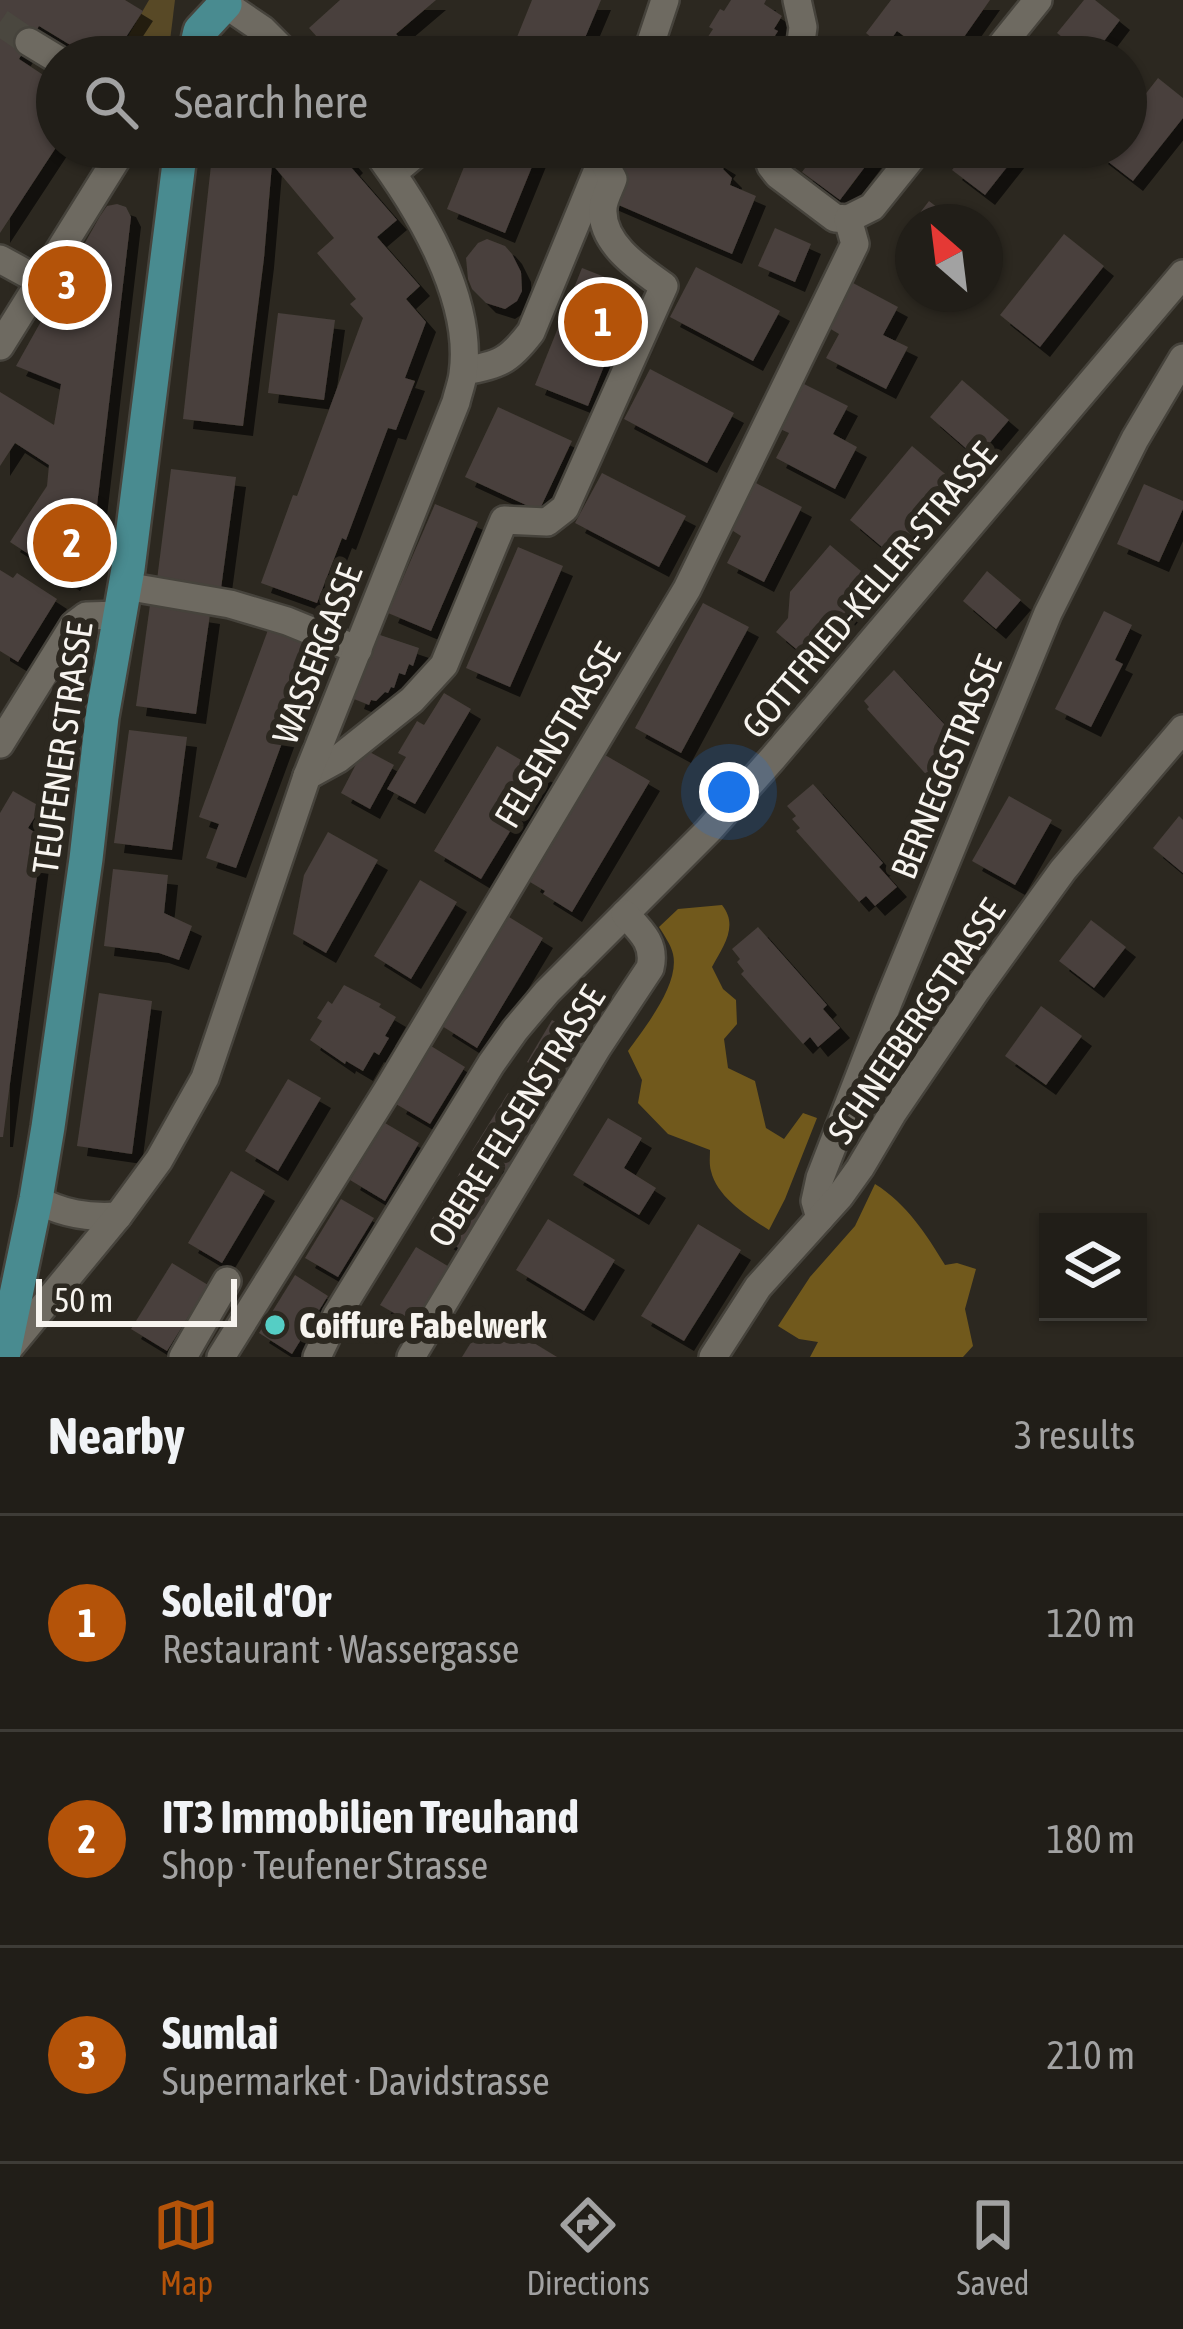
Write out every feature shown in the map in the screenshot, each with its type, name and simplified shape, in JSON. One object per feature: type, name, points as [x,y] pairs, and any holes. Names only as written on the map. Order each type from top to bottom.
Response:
[{"type":"main road","points":[[199,36],[228,1]]},
{"type":"main road","name":"TEUFENER STRASSE","points":[[2,1356],[6,1300],[36,1199],[102,717],[123,600],[178,168]]},
{"type":"street","points":[[653,36],[664,0]]},
{"type":"street","points":[[797,0],[802,36]]},
{"type":"street","points":[[1009,36],[1038,0]]},
{"type":"street","points":[[228,1],[269,36]]},
{"type":"street","points":[[29,42],[36,46]]},
{"type":"street","points":[[0,346],[111,168]]},
{"type":"street","points":[[388,168],[440,257],[456,305],[464,371],[496,366],[531,332],[598,168]]},
{"type":"street","points":[[392,173],[398,168]]},
{"type":"street","points":[[308,776],[338,759],[412,700],[444,664],[504,520],[547,523],[565,508],[664,286],[628,260],[609,233],[603,209],[613,179],[609,168]]},
{"type":"street","points":[[773,168],[835,218],[848,219],[872,207],[903,168]]},
{"type":"street","name":"FELSENSTRASSE","points":[[221,1357],[387,1091],[686,589],[855,244],[848,219]]},
{"type":"street","points":[[0,259],[40,281]]},
{"type":"street","name":"GOTTFRIED-KELLER-STRASSE","points":[[317,1357],[337,1315],[515,1030],[773,758],[1183,274]]},
{"type":"street","name":"BERNEGGSTRASSE","points":[[820,1218],[814,1201],[820,1178],[1048,613],[1135,439],[1183,358]]},
{"type":"street","name":"WASSERGASSE","points":[[2,1356],[118,1216],[159,1160],[206,1078],[308,776],[446,431],[464,371]]},
{"type":"street","points":[[0,744],[74,625],[123,600],[230,604],[358,650]]},
{"type":"street","name":"SCHNEEBERGSTRASSE","points":[[713,1357],[758,1287],[860,1168],[892,1114],[1063,869],[1183,729]]},
{"type":"street","name":"OBERE FELSENSTRASSE","points":[[411,1357],[650,968],[648,940],[625,914]]},
{"type":"street","points":[[36,1199],[57,1212],[118,1216]]},
{"type":"street","points":[[183,1357],[227,1281]]},
{"type":"shaded area","points":[[149,0],[175,0],[171,36],[128,36]]},
{"type":"shaded area","points":[[722,905],[729,929],[712,967],[723,989],[736,1000],[737,1024],[724,1039],[728,1068],[755,1081],[766,1128],[784,1139],[803,1113],[817,1118],[769,1230],[720,1189],[711,1171],[710,1150],[668,1134],[638,1103],[642,1080],[628,1051],[660,1005],[674,966],[659,927],[678,909]]},
{"type":"shaded area","points":[[875,1184],[906,1210],[945,1265],[976,1269],[965,1309],[973,1346],[963,1357],[810,1357],[818,1342],[799,1339],[778,1326],[810,1277],[855,1226]]},
{"type":"building","points":[[0,0],[125,0],[143,11],[127,36],[55,36],[39,26],[19,59],[36,70],[36,168],[43,168],[0,233]]},
{"type":"building","points":[[340,0],[436,0],[398,36],[316,36],[309,28]]},
{"type":"building","points":[[532,0],[601,0],[586,36],[517,36]]},
{"type":"building","points":[[731,0],[766,0],[764,4],[782,16],[775,36],[708,36],[720,9],[724,11]]},
{"type":"building","points":[[891,0],[990,0],[965,36],[866,33]]},
{"type":"building","points":[[1084,0],[1095,0],[1120,20],[1108,36],[1057,33]]},
{"type":"building","points":[[1158,78],[1183,98],[1183,118],[1147,163],[1147,92]]},
{"type":"building","points":[[211,168],[272,168],[243,426],[183,419]]},
{"type":"building","points":[[275,168],[352,168],[397,220],[377,237],[420,286],[406,299],[426,322],[405,378],[415,381],[396,430],[388,428],[317,603],[261,583],[363,318],[350,304],[356,299],[317,253],[334,238]]},
{"type":"building","points":[[464,168],[531,168],[505,233],[447,209]]},
{"type":"building","points":[[621,168],[724,168],[732,178],[730,185],[756,196],[732,254],[607,200]]},
{"type":"building","points":[[805,168],[864,168],[840,200],[802,172]]},
{"type":"building","points":[[954,168],[1006,168],[985,195]]},
{"type":"building","points":[[1116,168],[1143,168],[1133,181]]},
{"type":"building","points":[[107,206],[126,207],[131,217],[92,548],[70,581],[10,542],[47,486],[49,465],[15,443],[0,466],[0,392],[54,425],[61,384],[16,366],[100,216]]},
{"type":"building","points":[[775,228],[811,244],[795,282],[758,266]]},
{"type":"building","points":[[1064,234],[1104,266],[1040,347],[1000,315]]},
{"type":"building","points":[[487,239],[505,246],[521,272],[522,291],[505,309],[486,303],[468,279],[466,258]]},
{"type":"building","points":[[696,267],[780,311],[753,361],[670,317]]},
{"type":"building","points":[[582,268],[635,289],[588,406],[535,385]]},
{"type":"building","points":[[853,283],[895,305],[883,335],[908,347],[886,389],[826,358],[839,334],[829,328]]},
{"type":"building","points":[[278,313],[335,320],[324,400],[268,393]]},
{"type":"building","points":[[650,369],[734,413],[707,463],[624,419]]},
{"type":"building","points":[[962,380],[1009,420],[977,458],[930,417]]},
{"type":"building","points":[[802,383],[848,406],[833,434],[857,447],[835,489],[776,458],[789,433],[778,428]]},
{"type":"building","points":[[498,407],[572,441],[539,511],[465,477]]},
{"type":"building","points":[[912,446],[957,484],[895,558],[850,520]]},
{"type":"building","points":[[171,469],[236,477],[220,596],[156,588]]},
{"type":"building","points":[[602,473],[686,516],[659,567],[575,523]]},
{"type":"building","points":[[754,482],[802,507],[764,582],[727,563],[741,536],[730,529]]},
{"type":"building","points":[[1144,484],[1183,501],[1159,562],[1117,544]]},
{"type":"building","points":[[435,504],[478,522],[431,631],[388,613]]},
{"type":"building","points":[[830,545],[874,582],[808,659],[776,632],[788,618],[790,592]]},
{"type":"building","points":[[518,547],[563,566],[510,687],[466,668]]},
{"type":"building","points":[[0,570],[13,578],[17,573],[57,599],[18,662],[0,651]]},
{"type":"building","points":[[987,571],[1021,600],[996,629],[963,601]]},
{"type":"building","points":[[703,603],[749,627],[681,753],[635,728]]},
{"type":"building","points":[[150,605],[210,614],[196,714],[136,706]]},
{"type":"building","points":[[1104,611],[1132,625],[1115,660],[1123,664],[1091,727],[1055,709]]},
{"type":"building","points":[[268,630],[317,648],[236,868],[206,858],[219,824],[199,817]]},
{"type":"building","points":[[377,634],[419,648],[413,666],[409,664],[405,675],[399,673],[394,688],[369,705],[354,699]]},
{"type":"building","points":[[894,670],[957,738],[952,742],[956,747],[949,765],[932,781],[864,701]]},
{"type":"building","points":[[444,693],[471,709],[415,804],[387,789],[406,757],[398,753],[417,721],[424,725]]},
{"type":"building","points":[[129,730],[187,737],[172,850],[114,843]]},
{"type":"building","points":[[497,746],[545,774],[481,879],[434,851]]},
{"type":"building","points":[[364,749],[394,765],[370,809],[341,793]]},
{"type":"building","points":[[605,755],[650,781],[572,912],[530,882]]},
{"type":"building","points":[[813,784],[883,863],[879,867],[897,887],[875,906],[866,896],[859,902],[796,831],[800,828],[792,819],[796,816],[787,806]]},
{"type":"building","points":[[13,791],[41,807],[28,828],[42,837],[0,1137],[0,813]]},
{"type":"building","points":[[1009,796],[1052,820],[1015,885],[972,861]]},
{"type":"building","points":[[1179,816],[1183,820],[1183,873],[1153,848]]},
{"type":"building","points":[[328,832],[378,860],[326,953],[293,934],[304,875]]},
{"type":"building","points":[[113,869],[168,875],[164,913],[192,926],[179,960],[104,946]]},
{"type":"building","points":[[420,880],[457,902],[411,979],[374,956]]},
{"type":"building","points":[[509,917],[543,938],[477,1048],[442,1026]]},
{"type":"building","points":[[1091,920],[1126,947],[1094,988],[1059,961]]},
{"type":"building","points":[[758,927],[827,1005],[823,1009],[840,1028],[818,1047],[810,1037],[803,1044],[741,974],[740,959],[732,949]]},
{"type":"building","points":[[344,985],[396,1017],[379,1055],[374,1052],[363,1071],[310,1040],[322,1021],[317,1018]]},
{"type":"building","points":[[99,993],[152,1001],[132,1154],[77,1146]]},
{"type":"building","points":[[1041,1006],[1082,1036],[1046,1085],[1005,1056]]},
{"type":"building","points":[[552,1020],[587,1041],[563,1083],[527,1062]]},
{"type":"building","points":[[431,1046],[465,1067],[430,1124],[396,1104]]},
{"type":"building","points":[[288,1079],[321,1098],[278,1171],[245,1151]]},
{"type":"building","points":[[508,1093],[544,1114],[508,1173],[472,1151]]},
{"type":"building","points":[[608,1118],[642,1138],[624,1168],[656,1188],[639,1215],[573,1175]]},
{"type":"building","points":[[385,1123],[419,1143],[385,1201],[350,1180]]},
{"type":"building","points":[[462,1169],[498,1191],[462,1250],[426,1229]]},
{"type":"building","points":[[231,1171],[265,1191],[222,1263],[188,1243]]},
{"type":"building","points":[[341,1199],[374,1218],[338,1277],[305,1258]]},
{"type":"building","points":[[548,1219],[615,1260],[584,1311],[516,1270]]},
{"type":"building","points":[[698,1224],[741,1250],[684,1341],[641,1316]]},
{"type":"building","points":[[416,1247],[451,1268],[415,1325],[380,1305]]},
{"type":"building","points":[[172,1263],[208,1285],[167,1351],[131,1329]]},
{"type":"building","points":[[295,1275],[328,1296],[292,1354],[259,1333]]},
{"type":"building","points":[[488,1315],[557,1357],[462,1357]]},
{"type":"tunnel","points":[[0,22],[29,42]]},
{"type":"place","name":"Sumlai","points":[[67,285]]},
{"type":"place","name":"Soleil d'Or","points":[[603,322]]},
{"type":"place","name":"IT3 Immobilien Treuhand","points":[[72,543]]},
{"type":"place","name":"Coiffure Fabelwerk","points":[[275,1325]]}]
